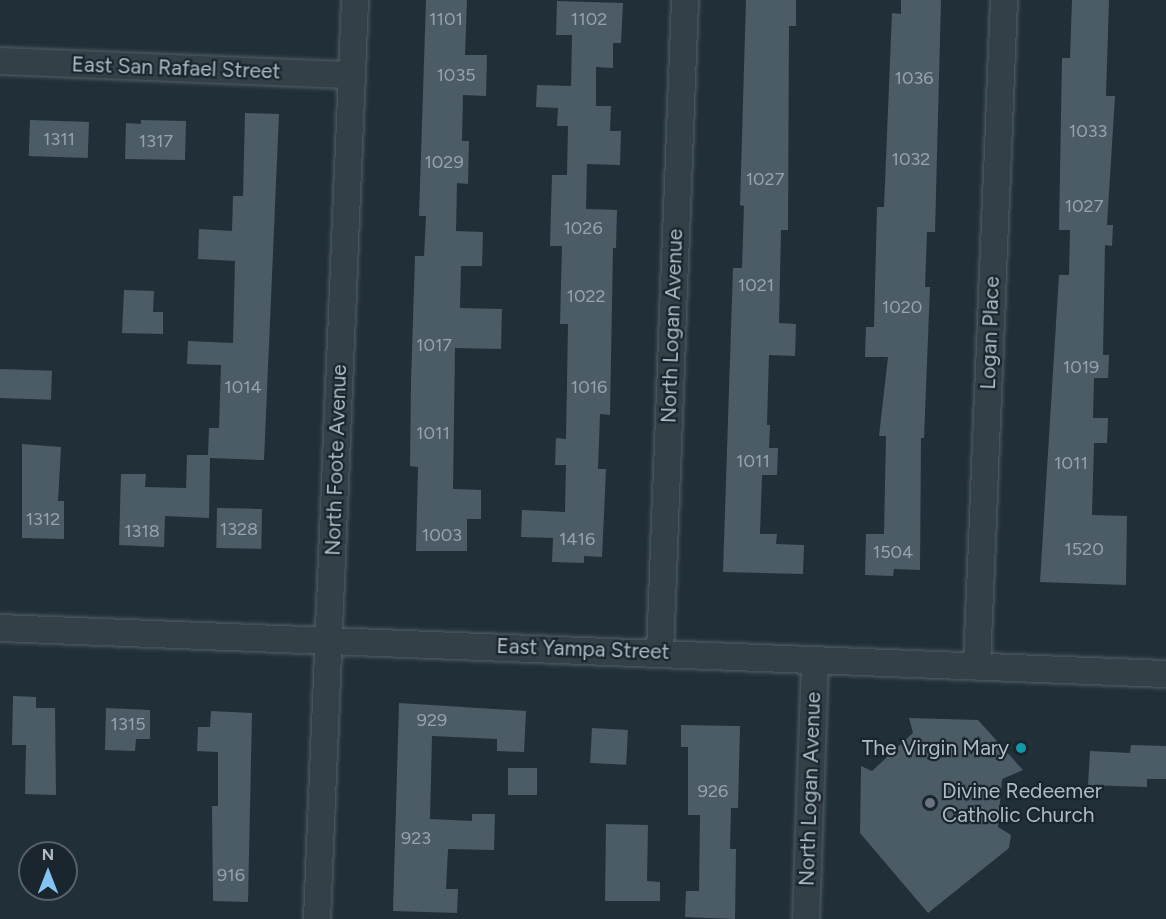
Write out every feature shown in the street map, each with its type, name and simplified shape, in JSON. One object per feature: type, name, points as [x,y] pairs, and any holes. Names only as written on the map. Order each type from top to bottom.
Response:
[{"type":"street","name":"North Foote Avenue","points":[[317,919],[355,0]]},
{"type":"street","name":"North Logan Avenue","points":[[660,652],[685,0]]},
{"type":"street","name":"Logan Place","points":[[977,665],[1004,0]]},
{"type":"street","name":"East San Rafael Street","points":[[0,61],[352,75]]},
{"type":"street","name":"East Yampa Street","points":[[0,628],[660,652],[1166,674]]},
{"type":"street","name":"North Logan Avenue","points":[[806,919],[815,660]]},
{"type":"building","points":[[426,0],[467,0],[465,55],[487,55],[486,96],[463,95],[462,141],[469,141],[468,184],[457,183],[456,231],[483,232],[482,266],[461,266],[460,308],[502,309],[501,349],[455,348],[453,489],[481,490],[481,519],[467,519],[467,551],[416,551],[418,467],[410,466],[411,382],[415,256],[424,256],[426,216],[419,216]]},
{"type":"building","points":[[746,0],[796,0],[796,26],[789,26],[788,230],[781,230],[779,323],[796,324],[795,356],[769,355],[767,425],[770,425],[769,448],[778,448],[777,475],[762,475],[760,534],[777,534],[776,544],[804,545],[803,574],[723,572],[733,268],[742,268],[744,206],[740,205]]},
{"type":"building","points":[[901,0],[941,0],[935,232],[927,232],[925,287],[930,287],[924,438],[921,438],[920,570],[894,569],[893,576],[865,575],[866,534],[884,534],[886,436],[879,436],[888,357],[865,357],[866,327],[874,327],[877,207],[884,207],[892,13],[901,14]]},
{"type":"building","points":[[1072,0],[1109,0],[1106,96],[1115,96],[1107,225],[1113,225],[1112,246],[1105,245],[1103,355],[1109,355],[1108,378],[1094,378],[1093,418],[1108,418],[1107,443],[1094,443],[1092,515],[1127,516],[1126,585],[1040,582],[1059,275],[1069,275],[1070,230],[1059,230],[1062,58],[1070,58]]},
{"type":"building","points":[[557,1],[623,3],[621,43],[613,43],[613,68],[596,67],[596,106],[611,106],[610,131],[621,131],[620,165],[587,164],[586,209],[617,210],[616,248],[613,248],[610,415],[600,414],[598,469],[606,469],[602,557],[584,556],[584,563],[552,562],[553,538],[521,537],[522,510],[565,512],[566,465],[555,465],[556,438],[566,439],[568,324],[560,324],[562,246],[550,246],[552,175],[567,175],[568,126],[557,126],[558,108],[536,107],[537,85],[571,86],[572,35],[556,35]]},
{"type":"building","points":[[245,113],[279,114],[264,460],[210,458],[209,518],[165,516],[164,547],[119,545],[121,474],[146,474],[145,487],[186,488],[187,455],[208,455],[209,428],[219,428],[221,365],[187,364],[188,341],[233,343],[235,261],[198,259],[199,229],[232,231],[233,196],[243,196]]},
{"type":"building","points":[[30,120],[89,122],[88,158],[29,156]]},
{"type":"building","points":[[141,120],[186,121],[185,160],[125,159],[126,123],[141,124]]},
{"type":"building","points":[[124,290],[154,291],[153,312],[163,312],[163,334],[122,333]]},
{"type":"building","points":[[0,369],[52,371],[51,400],[0,398]]},
{"type":"building","points":[[22,444],[61,447],[58,501],[64,501],[64,539],[22,538]]},
{"type":"building","points":[[217,508],[262,509],[261,549],[216,548]]},
{"type":"building","points":[[13,696],[36,697],[36,708],[55,708],[56,795],[25,794],[26,745],[12,745]]},
{"type":"building","points":[[399,703],[526,711],[524,752],[497,751],[497,739],[432,736],[430,819],[472,821],[472,814],[495,814],[494,850],[448,849],[446,889],[458,889],[457,913],[393,911]]},
{"type":"building","points":[[106,708],[150,710],[150,739],[136,739],[135,751],[105,750]]},
{"type":"building","points":[[211,711],[252,713],[248,902],[213,901],[212,806],[218,806],[218,752],[197,751],[198,727],[210,727]]},
{"type":"building","name":"Divine Redeemer Catholic Church","points":[[909,718],[978,720],[1023,770],[1002,779],[998,827],[1011,835],[1009,848],[928,913],[860,833],[861,766],[872,771],[913,733]]},
{"type":"building","points":[[681,725],[740,726],[738,808],[731,808],[730,849],[736,849],[735,919],[685,917],[686,891],[699,891],[700,815],[688,815],[688,747],[681,747]]},
{"type":"building","points":[[592,728],[628,730],[626,765],[590,763]]},
{"type":"building","points":[[1131,745],[1166,746],[1166,779],[1147,779],[1147,787],[1088,785],[1090,751],[1130,753]]},
{"type":"building","points":[[508,768],[537,768],[537,795],[508,795]]},
{"type":"building","points":[[606,824],[648,825],[647,881],[660,882],[660,901],[605,901]]},
{"type":"place","name":"The Virgin Mary","points":[[1021,748]]},
{"type":"place","name":"Divine Redeemer Catholic Church","points":[[930,803]]}]
